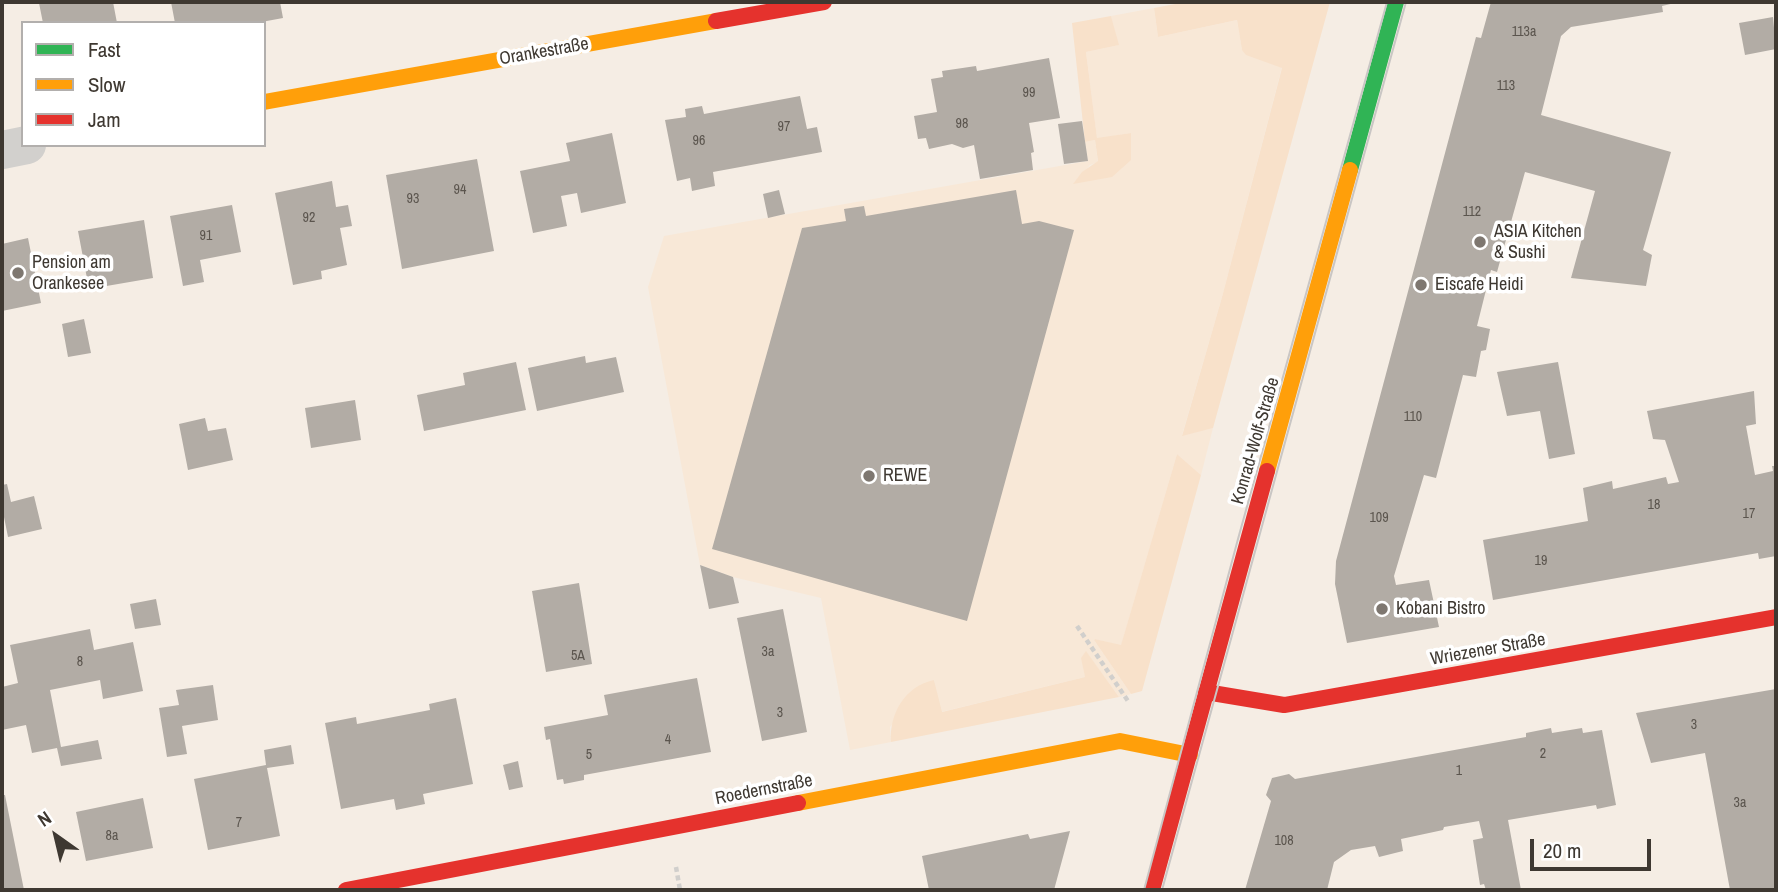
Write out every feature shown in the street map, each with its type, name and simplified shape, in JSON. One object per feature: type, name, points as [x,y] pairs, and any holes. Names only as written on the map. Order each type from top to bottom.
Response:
[{"type":"street","name":"Orankestraße","points":[[266,102],[824,2]]},
{"type":"street","name":"Konrad-Wolf-Straße","points":[[1152,890],[1396,2]]},
{"type":"street","points":[[2,150],[21,146]]},
{"type":"street","name":"Wriezener Straße","points":[[1206,692],[1284,705],[1776,617]]},
{"type":"street","name":"Roedernstraße","points":[[346,890],[1120,741],[1190,755]]},
{"type":"path","points":[[1077,625],[1131,704]]},
{"type":"path","points":[[676,866],[680,890]]},
{"type":"shaded area","points":[[1186,2],[1330,2],[1213,428],[1182,436],[1222,297],[1282,68],[1246,55],[1242,50],[1237,20],[1158,37],[1154,8]]},
{"type":"shaded area","points":[[1154,8],[1158,37],[1237,20],[1242,49],[1282,67],[1222,297],[1182,435],[1213,428],[1201,475],[1177,454],[1121,646],[1094,640],[1131,694],[1119,697],[1086,652],[1082,658],[1085,677],[941,712],[934,680],[890,727],[891,742],[850,750],[821,598],[733,577],[700,565],[648,287],[664,236],[1088,161],[1085,142],[1095,140],[1098,162],[1131,133],[1097,139],[1086,52],[1118,45],[1111,16]],"holes":[[[1098,162],[1074,183],[1090,165]]]},
{"type":"shaded area","points":[[1111,16],[1119,45],[1086,52],[1097,138],[1131,133],[1131,160],[1112,177],[1073,184],[1082,172],[1098,161],[1095,140],[1085,142],[1072,23]]},
{"type":"shaded area","points":[[1177,454],[1201,475],[1142,691],[1131,694],[1094,640],[1121,645]]},
{"type":"shaded area","points":[[1086,651],[1119,697],[891,742],[893,721],[901,703],[915,688],[924,683],[934,680],[942,712],[1085,677],[1081,658]]},
{"type":"building","points":[[113,2],[117,21],[43,21],[39,3]]},
{"type":"building","points":[[171,2],[280,2],[283,18],[266,21],[175,21]]},
{"type":"building","points":[[1491,2],[1679,2],[1662,6],[1663,12],[1571,27],[1561,36],[1541,115],[1671,152],[1643,250],[1652,255],[1646,286],[1571,278],[1595,191],[1525,172],[1497,272],[1491,270],[1477,326],[1490,329],[1486,350],[1481,351],[1476,377],[1463,375],[1436,478],[1424,475],[1394,576],[1396,585],[1429,580],[1439,627],[1347,643],[1335,584],[1336,561],[1476,37],[1481,38]]},
{"type":"building","points":[[1773,17],[1776,49],[1745,55],[1739,23]]},
{"type":"building","points":[[1049,58],[1060,118],[1029,123],[1034,152],[1031,153],[1033,170],[980,179],[974,145],[963,148],[952,144],[929,149],[926,138],[918,139],[914,116],[937,112],[931,79],[943,77],[942,71],[976,66],[977,71]]},
{"type":"building","points":[[800,96],[807,129],[817,127],[822,152],[713,172],[715,186],[692,191],[690,178],[677,181],[665,120],[686,117],[685,109],[702,106],[704,114]]},
{"type":"building","points":[[1082,121],[1088,161],[1064,164],[1058,124]]},
{"type":"building","points":[[612,133],[626,203],[581,213],[577,193],[561,196],[567,226],[533,233],[520,171],[570,161],[566,143]]},
{"type":"building","points":[[477,159],[494,251],[402,269],[386,175]]},
{"type":"building","points":[[332,181],[336,207],[348,205],[352,226],[340,228],[347,265],[321,271],[322,279],[293,285],[275,193]]},
{"type":"building","points":[[779,190],[785,214],[768,218],[763,194]]},
{"type":"building","name":"REWE","points":[[1016,190],[1022,224],[1039,221],[1074,230],[967,621],[712,549],[802,228],[846,221],[844,209],[864,206],[866,216]]},
{"type":"building","points":[[232,205],[241,252],[200,260],[204,282],[183,286],[170,216]]},
{"type":"building","points":[[144,220],[153,278],[89,289],[78,231]]},
{"type":"building","name":"Pension am Orankesee","points":[[28,238],[41,303],[2,311],[2,244]]},
{"type":"building","points":[[84,319],[91,353],[68,357],[62,324]]},
{"type":"building","points":[[585,356],[586,363],[616,357],[624,392],[537,411],[528,368]]},
{"type":"building","points":[[516,362],[526,410],[424,431],[417,395],[465,385],[463,373]]},
{"type":"building","points":[[1558,362],[1575,454],[1549,459],[1540,411],[1507,416],[1497,372]]},
{"type":"building","points":[[1754,391],[1756,424],[1746,426],[1755,475],[1773,471],[1772,466],[1776,466],[1776,556],[1759,559],[1758,553],[1493,600],[1483,540],[1588,521],[1583,488],[1612,481],[1613,489],[1666,477],[1668,484],[1679,482],[1665,440],[1653,439],[1647,411]]},
{"type":"building","points":[[355,400],[361,440],[311,448],[305,408]]},
{"type":"building","points":[[205,418],[208,431],[226,428],[233,460],[188,470],[179,424]]},
{"type":"building","points":[[7,484],[11,502],[34,496],[42,529],[8,537],[2,507],[2,485]]},
{"type":"building","points":[[700,565],[733,577],[739,603],[709,609]]},
{"type":"building","points":[[579,583],[592,664],[546,672],[532,591]]},
{"type":"building","points":[[156,599],[161,625],[135,629],[130,604]]},
{"type":"building","points":[[783,609],[807,732],[762,741],[737,618]]},
{"type":"building","points":[[90,629],[94,650],[133,642],[143,691],[103,699],[100,680],[50,690],[61,747],[98,740],[102,759],[61,766],[57,748],[32,753],[26,725],[2,730],[2,687],[18,683],[10,645]]},
{"type":"building","points":[[697,678],[711,752],[584,775],[584,780],[564,784],[563,779],[557,780],[550,739],[546,740],[544,727],[608,715],[604,695]]},
{"type":"building","points":[[213,685],[218,720],[182,726],[187,754],[167,757],[159,708],[179,705],[176,690]]},
{"type":"building","points":[[1776,689],[1776,890],[1730,890],[1705,753],[1651,763],[1636,713]]},
{"type":"building","points":[[456,698],[473,784],[423,794],[425,804],[396,810],[394,799],[341,809],[325,723],[356,717],[357,724],[430,710],[429,704]]},
{"type":"building","points":[[1551,728],[1552,733],[1582,728],[1583,733],[1602,730],[1616,805],[1597,809],[1596,805],[1508,820],[1521,890],[1486,890],[1484,884],[1480,885],[1473,840],[1483,838],[1479,821],[1401,839],[1403,851],[1379,857],[1375,846],[1351,850],[1334,862],[1327,890],[1245,890],[1271,801],[1266,795],[1272,778],[1289,774],[1295,779],[1526,737],[1526,733]]},
{"type":"building","points":[[291,745],[294,764],[267,768],[280,836],[208,850],[194,779],[266,765],[264,750]]},
{"type":"building","points":[[518,761],[523,787],[509,790],[503,765]]},
{"type":"building","points":[[2,795],[5,795],[24,890],[2,890]]},
{"type":"building","points":[[143,798],[153,848],[86,861],[76,812]]},
{"type":"building","points":[[1070,831],[1054,890],[929,890],[922,856],[1028,834],[1030,839]]},
{"type":"tram line","points":[[1144,890],[1387,2]]},
{"type":"tram line","points":[[1162,890],[1406,2]]},
{"type":"traffic: fast","points":[[1350,170],[1396,2]]},
{"type":"traffic: slow","points":[[266,102],[716,21]]},
{"type":"traffic: slow","points":[[1267,471],[1350,170]]},
{"type":"traffic: slow","points":[[798,803],[1120,741],[1190,755]]},
{"type":"traffic: jam","points":[[716,21],[824,2]]},
{"type":"traffic: jam","points":[[1152,890],[1267,471]]},
{"type":"traffic: jam","points":[[1206,692],[1284,705],[1776,617]]},
{"type":"traffic: jam","points":[[346,890],[798,803]]},
{"type":"place","name":"ASIA Kitchen & Sushi","points":[[1480,242]]},
{"type":"place","name":"Pension am Orankesee","points":[[18,273]]},
{"type":"place","name":"Eiscafe Heidi","points":[[1421,285]]},
{"type":"place","name":"REWE","points":[[869,476]]},
{"type":"place","name":"Kobani Bistro","points":[[1382,609]]}]
